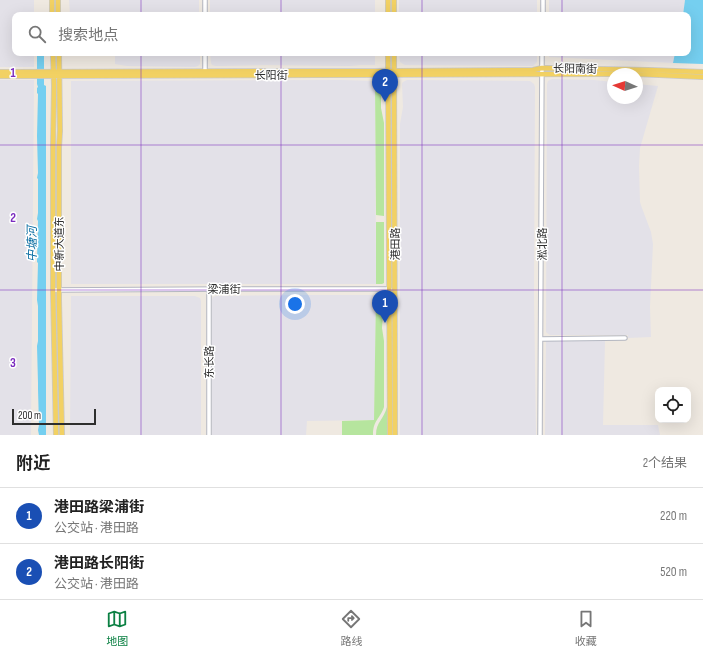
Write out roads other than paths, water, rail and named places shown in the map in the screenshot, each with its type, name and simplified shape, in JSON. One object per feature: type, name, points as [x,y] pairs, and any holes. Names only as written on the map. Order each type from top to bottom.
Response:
[{"type":"main road","points":[[52,0],[52,12]]},
{"type":"main road","points":[[58,0],[58,12]]},
{"type":"main road","points":[[388,0],[388,12]]},
{"type":"main road","points":[[394,0],[394,12]]},
{"type":"main road","name":"中新大道东","points":[[53,56],[53,290],[56,435]]},
{"type":"main road","name":"中新大道东","points":[[59,56],[59,290],[62,435]]},
{"type":"main road","name":"港田路","points":[[388,56],[391,73],[392,289],[395,435]]},
{"type":"main road","name":"港田路","points":[[391,73],[394,56]]},
{"type":"main road","name":"长阳街","points":[[391,73],[533,70],[542,68]]},
{"type":"main road","name":"长阳南街","points":[[542,68],[703,72]]},
{"type":"main road","name":"长阳街","points":[[0,72],[36,74],[542,74]]},
{"type":"main road","name":"长阳街","points":[[0,76],[36,74]]},
{"type":"main road","name":"长阳南街","points":[[542,74],[607,74]]},
{"type":"main road","points":[[643,74],[703,77]]},
{"type":"main road","name":"港田路","points":[[390,435],[392,289]]},
{"type":"street","points":[[205,0],[205,12]]},
{"type":"street","points":[[542,12],[543,0]]},
{"type":"street","points":[[205,56],[205,74]]},
{"type":"street","name":"淞北路","points":[[540,435],[542,56]]},
{"type":"street","name":"东长路","points":[[209,289],[209,435]]},
{"type":"street","name":"梁浦街","points":[[53,290],[392,289]]},
{"type":"street","points":[[541,339],[624,338]]},
{"type":"water","points":[[685,0],[703,0],[703,64],[673,63],[674,56],[691,56],[691,12],[683,12]]},
{"type":"water","points":[[37,56],[44,56],[44,85],[46,86],[46,435],[39,435],[38,430]]},
{"type":"place","name":"港田路长阳街","points":[[385,102]]},
{"type":"place","name":"港田路梁浦街","points":[[385,323]]},
{"type":"water label","name":"中塘河","points":[[32,244]]}]
